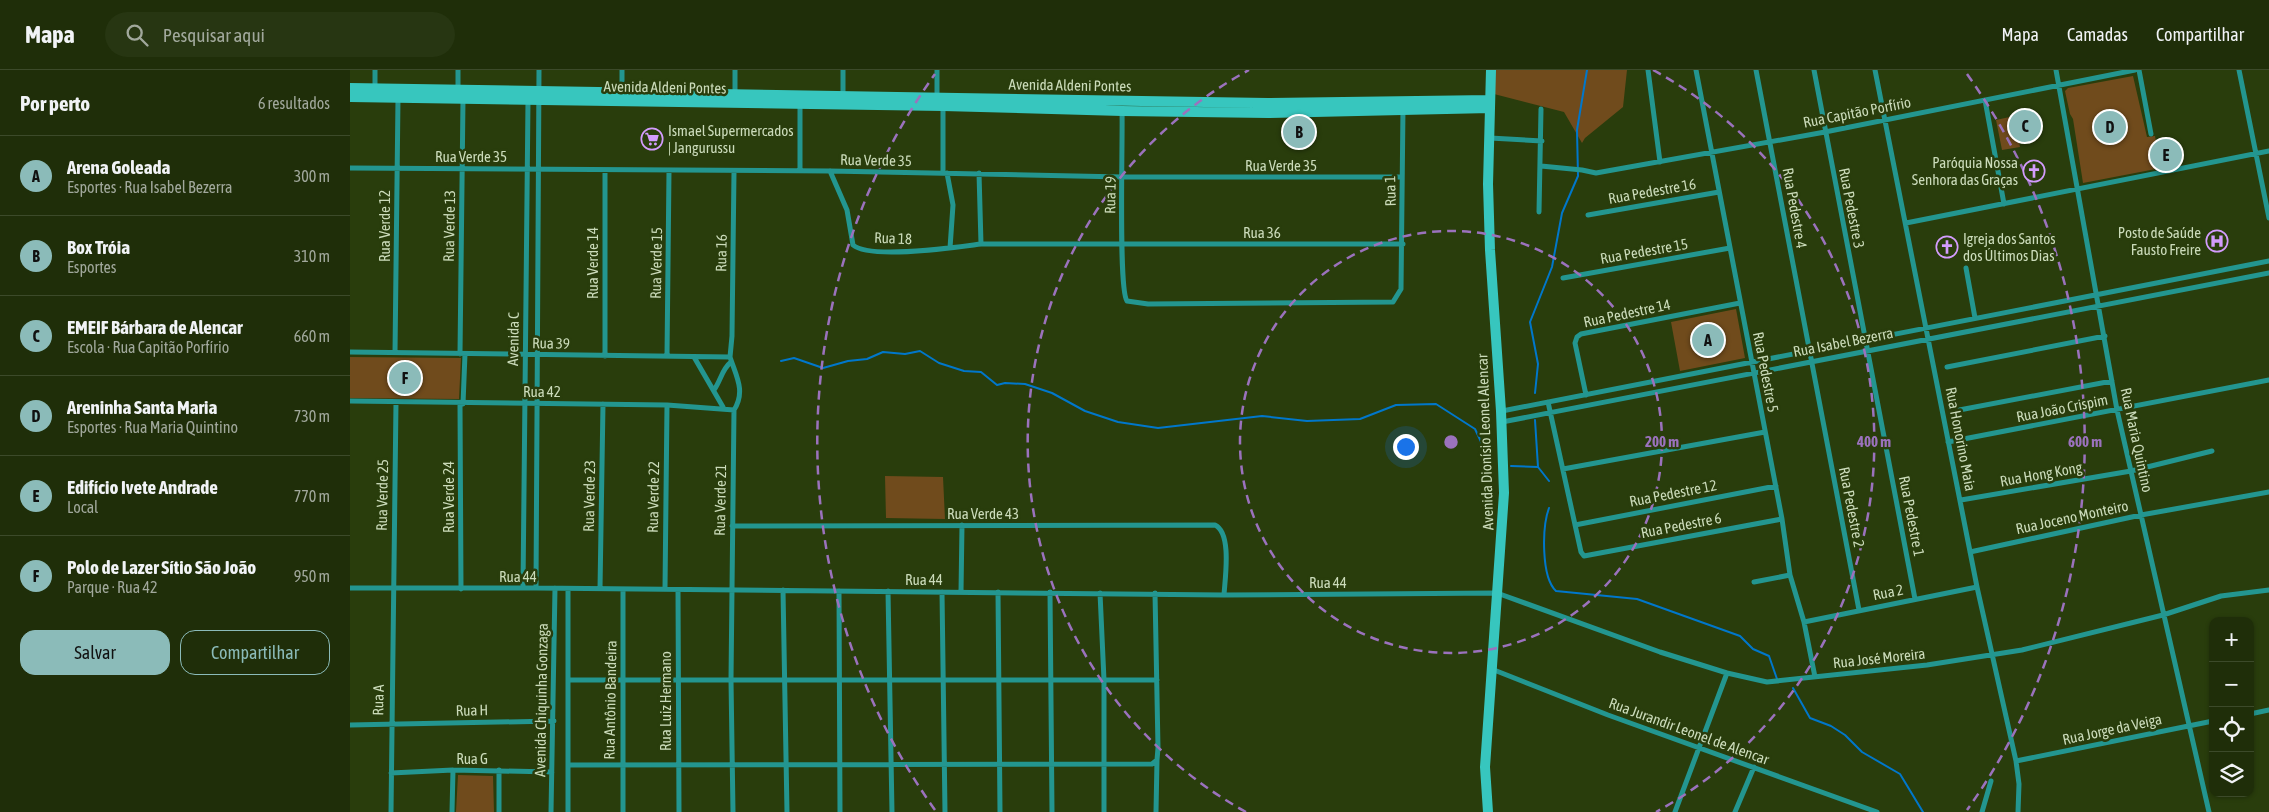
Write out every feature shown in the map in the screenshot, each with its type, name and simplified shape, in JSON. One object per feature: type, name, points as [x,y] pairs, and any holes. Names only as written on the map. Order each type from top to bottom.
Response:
[{"type":"main road","name":"Avenida Dionísio Leonel Alencar","points":[[1488,812],[1486,767],[1494,670],[1497,593],[1503,531],[1501,417],[1490,250],[1488,184],[1491,70]]},
{"type":"main road","name":"Avenida Aldeni Pontes","points":[[350,88],[458,88],[533,95],[735,99],[843,95],[1122,112],[1268,113],[1403,106],[1490,104]]},
{"type":"main road","name":"Avenida Aldeni Pontes","points":[[350,97],[463,99],[622,91],[800,105],[940,102],[1403,106]]},
{"type":"street","points":[[375,70],[375,88]]},
{"type":"street","points":[[458,70],[458,88]]},
{"type":"street","points":[[533,95],[539,70]]},
{"type":"street","points":[[622,70],[622,91]]},
{"type":"street","points":[[735,70],[735,99]]},
{"type":"street","points":[[843,70],[843,95]]},
{"type":"street","points":[[937,70],[945,173],[952,200],[950,248]]},
{"type":"street","points":[[1648,70],[1660,162]]},
{"type":"street","name":"Rua Pedestre 5","points":[[1696,70],[1776,486],[1790,575],[1804,622],[1815,677]]},
{"type":"street","name":"Rua Pedestre 4","points":[[1756,70],[1808,350]]},
{"type":"street","name":"Rua Pedestre 3","points":[[1814,70],[1866,350]]},
{"type":"street","name":"Rua Honorino Maia","points":[[1875,70],[1991,656],[2016,761],[2019,784],[2018,812]]},
{"type":"street","name":"Rua Maria Quintino","points":[[2056,70],[2112,381],[2163,615],[2209,812]]},
{"type":"street","name":"Rua Capitão Porfírio","points":[[1541,166],[1585,170],[1596,173],[1825,132],[2135,70]]},
{"type":"street","points":[[2139,70],[2151,134]]},
{"type":"street","points":[[2239,70],[2269,218]]},
{"type":"street","name":"Avenida C","points":[[523,588],[527,169],[533,95]]},
{"type":"street","name":"Avenida C","points":[[533,95],[538,170],[536,588]]},
{"type":"street","name":"Rua Verde 12","points":[[395,353],[398,98]]},
{"type":"street","name":"Rua Verde 13","points":[[462,404],[463,99]]},
{"type":"street","points":[[1985,100],[2004,204]]},
{"type":"street","points":[[800,105],[800,171]]},
{"type":"street","name":"Rua 1","points":[[1402,280],[1403,106]]},
{"type":"street","points":[[1539,212],[1542,141],[1541,109]]},
{"type":"street","name":"Rua 19","points":[[1122,112],[1123,294],[1127,302],[1156,304],[1393,302],[1400,295],[1402,280]]},
{"type":"street","points":[[1490,138],[1542,141]]},
{"type":"street","points":[[1906,223],[2269,151]]},
{"type":"street","name":"Rua Verde 35","points":[[350,168],[979,173],[1123,177],[1402,177]]},
{"type":"street","name":"Rua Verde 14","points":[[604,171],[605,356]]},
{"type":"street","name":"Rua Verde 15","points":[[667,356],[670,171]]},
{"type":"street","name":"Rua 16","points":[[730,360],[734,172]]},
{"type":"street","name":"Rua 18","points":[[830,172],[847,210],[851,241],[855,248],[862,250],[920,252],[981,244],[1122,244]]},
{"type":"street","points":[[979,173],[981,244]]},
{"type":"street","name":"Rua Pedestre 16","points":[[1588,215],[1720,192]]},
{"type":"street","name":"Rua 36","points":[[1122,244],[1403,244]]},
{"type":"street","name":"Rua Pedestre 15","points":[[1563,278],[1730,248]]},
{"type":"street","name":"Rua Isabel Bezerra","points":[[1501,417],[1548,402],[2269,261]]},
{"type":"street","points":[[1966,268],[1976,318]]},
{"type":"street","name":"Rua Isabel Bezerra","points":[[1501,417],[1550,412],[1810,360],[2269,273]]},
{"type":"street","points":[[2160,283],[2162,293]]},
{"type":"street","points":[[2132,288],[2134,298]]},
{"type":"street","name":"Rua Pedestre 14","points":[[1586,395],[1575,343],[1577,337],[1581,334],[1740,303]]},
{"type":"street","points":[[2010,312],[2012,322]]},
{"type":"street","points":[[1947,367],[2104,336]]},
{"type":"street","name":"Rua Pedestre 2","points":[[1808,350],[1860,610]]},
{"type":"street","name":"Rua Pedestre 1","points":[[1866,350],[1915,599]]},
{"type":"street","name":"Rua 39","points":[[350,352],[538,356],[667,356],[730,360]]},
{"type":"street","points":[[694,357],[724,407]]},
{"type":"street","points":[[714,390],[730,360]]},
{"type":"street","points":[[730,360],[740,389],[739,402],[734,410]]},
{"type":"street","name":"Rua João Crispim","points":[[1948,442],[2269,380]]},
{"type":"street","points":[[1954,412],[2112,381]]},
{"type":"street","name":"Rua 42","points":[[350,401],[462,404],[667,405],[724,407],[734,410]]},
{"type":"street","name":"Rua Verde 25","points":[[394,589],[396,402]]},
{"type":"street","points":[[1548,402],[1575,525]]},
{"type":"street","name":"Rua Verde 24","points":[[462,404],[462,589]]},
{"type":"street","name":"Rua Verde 23","points":[[600,589],[603,404]]},
{"type":"street","name":"Rua Verde 22","points":[[665,589],[667,405]]},
{"type":"street","name":"Rua Verde 21","points":[[733,812],[731,680],[734,410]]},
{"type":"street","points":[[1563,469],[1765,432]]},
{"type":"street","name":"Rua Hong Kong","points":[[1961,500],[2131,471],[2212,451]]},
{"type":"street","name":"Rua Pedestre 12","points":[[1575,525],[1776,486]]},
{"type":"street","name":"Rua Joceno Monteiro","points":[[1970,552],[2141,515],[2269,492]]},
{"type":"street","name":"Rua Pedestre 6","points":[[1575,525],[1580,552],[1585,556],[1782,519]]},
{"type":"street","name":"Rua Verde 43","points":[[732,526],[1210,524],[1222,529],[1226,540],[1224,595]]},
{"type":"street","points":[[961,592],[962,526]]},
{"type":"street","points":[[1754,582],[1790,575]]},
{"type":"street","name":"Rua 2","points":[[1804,622],[1977,587]]},
{"type":"street","name":"Rua 44","points":[[350,588],[555,588],[1224,595],[1497,593]]},
{"type":"street","name":"Avenida Chiquinha Gonzaga","points":[[551,812],[555,588]]},
{"type":"street","name":"Rua A","points":[[391,812],[390,724],[394,589]]},
{"type":"street","points":[[568,589],[568,812]]},
{"type":"street","name":"Rua Antônio Bandeira","points":[[623,589],[623,812]]},
{"type":"street","name":"Rua Luiz Hermano","points":[[678,590],[679,812]]},
{"type":"street","points":[[783,590],[788,765],[787,812]]},
{"type":"street","name":"Rua José Moreira","points":[[1497,593],[1727,673],[1761,682],[1775,682],[1927,666],[1991,656],[2048,644],[2163,615],[2221,596],[2269,590]]},
{"type":"street","points":[[839,591],[840,812]]},
{"type":"street","points":[[888,591],[892,812]]},
{"type":"street","points":[[942,592],[945,812]]},
{"type":"street","points":[[998,592],[1000,812]]},
{"type":"street","points":[[1050,592],[1052,812]]},
{"type":"street","points":[[1100,593],[1104,680],[1104,812]]},
{"type":"street","points":[[1155,593],[1157,680],[1156,812]]},
{"type":"street","name":"Rua Jurandir Leonel de Alencar","points":[[1494,670],[1700,748],[1877,812]]},
{"type":"street","points":[[1675,812],[1727,673]]},
{"type":"street","points":[[569,680],[1157,680]]},
{"type":"street","points":[[2254,713],[2269,710]]},
{"type":"street","name":"Rua H","points":[[350,725],[554,721]]},
{"type":"street","name":"Rua Jorge da Veiga","points":[[2016,761],[2209,722]]},
{"type":"street","points":[[568,765],[1103,765],[1152,764],[1157,760]]},
{"type":"street","points":[[1735,812],[1754,767]]},
{"type":"street","points":[[452,812],[453,770]]},
{"type":"street","name":"Rua G","points":[[392,774],[453,770],[552,772]]},
{"type":"street","points":[[499,770],[499,812]]},
{"type":"street","points":[[1982,812],[1991,780]]},
{"type":"shaded area","points":[[1495,70],[1627,70],[1623,107],[1585,138],[1582,143],[1564,112],[1494,94]]},
{"type":"shaded area","points":[[2133,76],[2147,137],[2155,136],[2161,168],[2083,183],[2073,119],[2070,114],[2065,91],[2068,88]]},
{"type":"shaded area","points":[[2014,116],[2020,147],[2002,150],[1996,120]]},
{"type":"shaded area","points":[[1736,309],[1745,358],[1680,371],[1671,322]]},
{"type":"shaded area","points":[[350,357],[461,358],[459,399],[350,398]]},
{"type":"shaded area","points":[[885,476],[943,477],[945,519],[886,518]]},
{"type":"shaded area","points":[[458,775],[493,776],[494,812],[456,812]]},
{"type":"waterway","points":[[1535,393],[1538,364],[1530,322],[1552,267],[1562,213],[1578,176],[1577,130],[1587,70]]},
{"type":"waterway","points":[[781,361],[794,358],[823,368],[848,361],[867,359],[883,352],[905,354],[920,351],[939,363],[964,371],[981,372],[997,385],[1005,383],[1025,384],[1052,393],[1085,411],[1118,422],[1158,428],[1262,416],[1307,421],[1360,419],[1396,405],[1436,404],[1475,429],[1490,461]]},
{"type":"waterway","points":[[1535,420],[1538,467]]},
{"type":"waterway","points":[[1511,466],[1538,467],[1549,481]]},
{"type":"waterway","points":[[1549,508],[1544,539],[1545,564],[1551,584],[1556,591],[1637,599],[1740,636],[1753,649],[1769,656],[1777,679]]},
{"type":"waterway","points":[[1793,688],[1810,718],[1831,726],[1845,735],[1862,752],[1900,774],[1923,812]]},
{"type":"place","name":"EMEIF Bárbara de Alencar","points":[[2025,126]]},
{"type":"place","name":"Areninha Santa Maria","points":[[2110,127]]},
{"type":"place","name":"Box Tróia","points":[[1299,132]]},
{"type":"place","name":"Ismael Supermercados | Jangurussu","points":[[652,139]]},
{"type":"place","name":"Edifício Ivete Andrade","points":[[2166,155]]},
{"type":"place","name":"Paróquia Nossa Senhora das Graças","points":[[2034,171]]},
{"type":"place","name":"Posto de Saúde Fausto Freire","points":[[2217,241]]},
{"type":"place","name":"Igreja dos Santos dos Últimos Dias","points":[[1947,247]]},
{"type":"place","name":"Arena Goleada","points":[[1708,340]]},
{"type":"place","name":"Polo de Lazer Sítio São João","points":[[405,378]]}]
